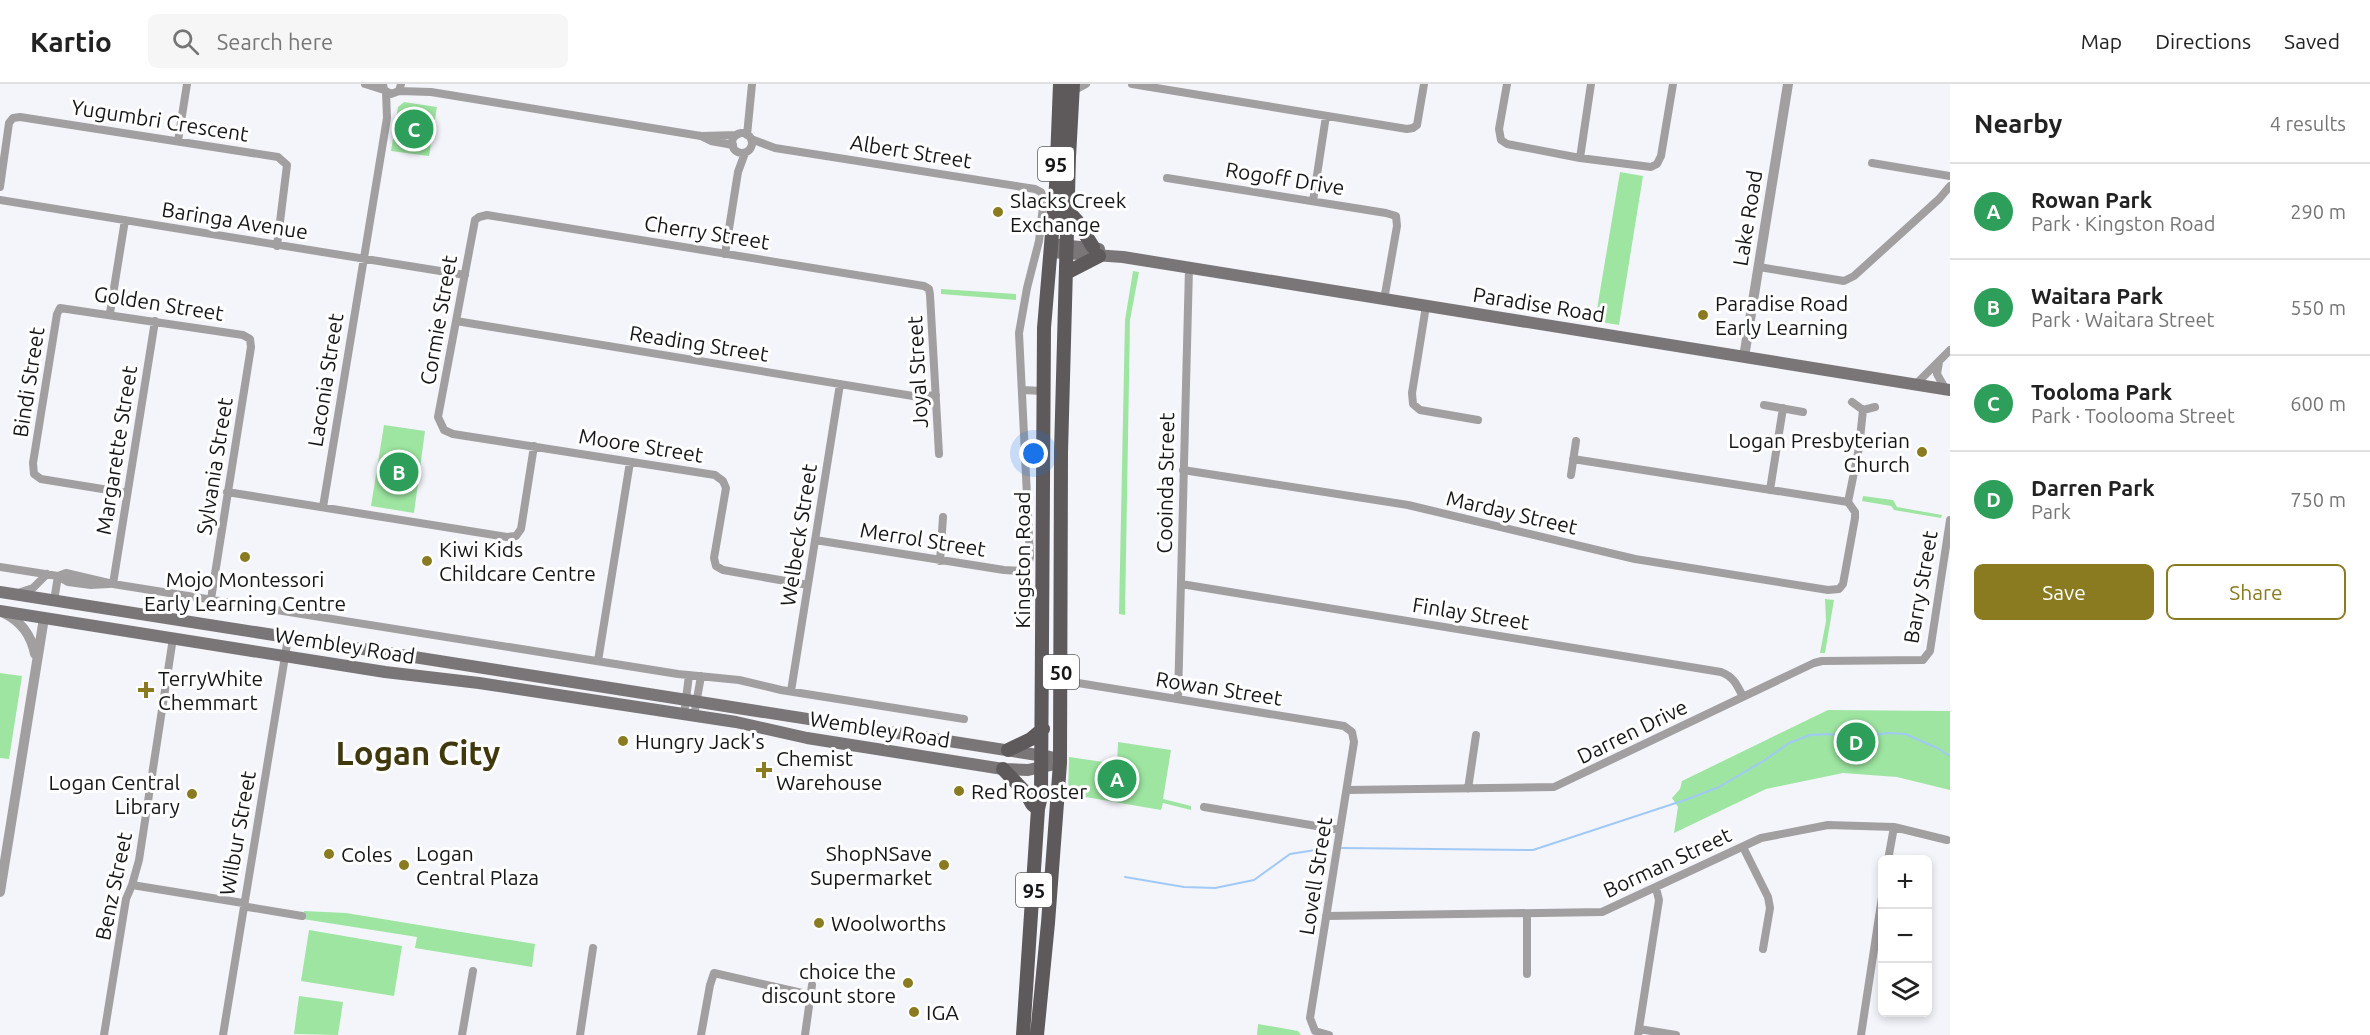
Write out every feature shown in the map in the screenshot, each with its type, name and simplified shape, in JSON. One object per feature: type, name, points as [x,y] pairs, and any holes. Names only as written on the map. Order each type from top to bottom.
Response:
[{"type":"main road","name":"Kingston Road","points":[[1023,1035],[1038,809],[1041,796],[1044,314],[1056,186],[1060,84]]},
{"type":"main road","name":"Kingston Road","points":[[1037,1035],[1060,761],[1061,485],[1066,249],[1073,87]]},
{"type":"main road","points":[[1066,273],[1096,252],[1068,211]]},
{"type":"main road","name":"Paradise Road","points":[[1050,248],[1096,252],[1948,390]]},
{"type":"main road","name":"Wembley Road","points":[[5,592],[1008,750],[1042,761],[1060,761]]},
{"type":"main road","points":[[44,618],[49,600]]},
{"type":"main road","name":"Wembley Road","points":[[0,611],[285,656],[736,722],[817,739],[1003,769],[1022,770],[1042,761]]},
{"type":"main road","points":[[1008,750],[1031,739],[1042,729]]},
{"type":"main road","points":[[1003,769],[1038,809]]},
{"type":"street","points":[[178,141],[187,84]]},
{"type":"street","name":"Albert Street","points":[[365,84],[700,136],[744,136],[775,148],[1035,189],[1041,192]]},
{"type":"street","points":[[741,150],[752,84]]},
{"type":"street","points":[[1073,87],[1086,84]]},
{"type":"street","points":[[1132,84],[1170,87],[1326,116],[1413,128],[1418,119],[1424,84]]},
{"type":"street","points":[[1507,84],[1499,129],[1501,140],[1507,144],[1580,158],[1643,166],[1657,164],[1661,156],[1672,84]]},
{"type":"street","points":[[1580,158],[1591,84]]},
{"type":"street","name":"Lake Road","points":[[1744,357],[1788,84]]},
{"type":"street","name":"Laconia Street","points":[[323,507],[393,89]]},
{"type":"street","points":[[1313,201],[1326,116]]},
{"type":"street","name":"Yugumbri Crescent","points":[[0,187],[9,123],[13,118],[20,117],[278,157],[287,165],[277,246]]},
{"type":"street","name":"Albert Street","points":[[700,136],[741,150],[775,148]]},
{"type":"street","points":[[725,254],[744,136]]},
{"type":"street","points":[[1872,163],[1950,176]]},
{"type":"street","name":"Rogoff Drive","points":[[1167,178],[1396,216],[1384,300]]},
{"type":"street","points":[[1759,267],[1844,281],[1854,276],[1871,261],[1939,199],[1950,186]]},
{"type":"street","name":"Merrol Street","points":[[815,540],[1012,571],[1022,571],[1029,564],[1019,328],[1042,228],[1044,201],[1041,192]]},
{"type":"street","name":"Baringa Avenue","points":[[0,200],[465,275]]},
{"type":"street","name":"Cherry Street","points":[[478,217],[487,215],[898,281],[928,288]]},
{"type":"street","name":"Cormie Street","points":[[444,430],[438,417],[473,226],[478,217]]},
{"type":"street","points":[[110,314],[125,220]]},
{"type":"street","name":"Cooinda Street","points":[[1178,699],[1189,268]]},
{"type":"street","name":"Joyal Street","points":[[928,288],[939,454]]},
{"type":"street","points":[[1426,306],[1412,393],[1413,404],[1420,410],[1478,420]]},
{"type":"street","name":"Golden Street","points":[[60,308],[243,335],[250,339]]},
{"type":"street","name":"Bindi Street","points":[[60,308],[57,314],[37,440],[34,474],[41,479],[127,493]]},
{"type":"street","name":"Margarette Street","points":[[113,584],[155,321]]},
{"type":"street","name":"Reading Street","points":[[456,321],[840,384],[919,396],[936,395]]},
{"type":"street","name":"Sylvania Street","points":[[211,600],[251,347],[250,339]]},
{"type":"street","points":[[1915,385],[1950,350]]},
{"type":"street","points":[[1939,362],[1937,374],[1948,390]]},
{"type":"street","name":"Welbeck Street","points":[[791,691],[840,384]]},
{"type":"street","points":[[1022,390],[1043,391]]},
{"type":"street","points":[[1852,402],[1863,410]]},
{"type":"street","points":[[1764,405],[1803,412]]},
{"type":"street","points":[[1863,410],[1875,407]]},
{"type":"street","points":[[1770,490],[1783,408]]},
{"type":"street","points":[[1573,459],[1850,504],[1863,410]]},
{"type":"street","name":"Moore Street","points":[[444,430],[453,434],[715,475],[723,481],[726,488],[714,558],[716,566],[723,570],[808,585]]},
{"type":"street","points":[[1571,475],[1576,441]]},
{"type":"street","points":[[228,492],[507,537],[516,536],[521,529],[534,446]]},
{"type":"street","points":[[598,661],[630,462]]},
{"type":"street","name":"Marday Street","points":[[1183,470],[1408,505],[1635,559],[1832,590],[1844,584],[1846,577],[1855,518],[1850,504]]},
{"type":"street","points":[[940,561],[943,517]]},
{"type":"street","name":"Barry Street","points":[[1923,660],[1930,651],[1950,520]]},
{"type":"street","name":"Wembley Road","points":[[0,567],[58,576],[66,573],[113,584],[211,600],[689,675],[739,680],[791,691],[964,719]]},
{"type":"street","points":[[47,574],[49,600]]},
{"type":"street","name":"Wembley Road","points":[[5,592],[24,592],[33,588],[47,574]]},
{"type":"street","points":[[49,600],[58,576]]},
{"type":"street","name":"Finlay Street","points":[[1180,584],[1721,672],[1730,675],[1743,697]]},
{"type":"street","points":[[0,611],[14,619],[26,631],[33,643],[36,663]]},
{"type":"street","points":[[0,892],[44,618]]},
{"type":"street","name":"Benz Street","points":[[104,1035],[126,899],[139,860],[174,638]]},
{"type":"street","name":"Wilbur Street","points":[[223,1035],[288,638]]},
{"type":"street","name":"Darren Drive","points":[[1347,790],[1554,787],[1822,661],[1923,660]]},
{"type":"street","name":"Rowan Street","points":[[1061,673],[1078,683],[1344,726],[1352,732]]},
{"type":"street","points":[[689,675],[692,700]]},
{"type":"street","points":[[689,715],[701,676]]},
{"type":"street","name":"Rowan Street","points":[[1061,688],[1078,683]]},
{"type":"street","name":"Lovell Street","points":[[1329,1035],[1315,1031],[1311,1026],[1310,1018],[1347,790],[1354,742],[1352,732]]},
{"type":"street","points":[[1468,789],[1476,735]]},
{"type":"street","points":[[1204,807],[1340,830]]},
{"type":"street","name":"Borman Street","points":[[1326,916],[1602,912],[1761,838],[1828,825],[1894,827],[1947,840]]},
{"type":"street","points":[[1889,855],[1894,827]]},
{"type":"street","points":[[1743,847],[1768,897],[1770,908],[1763,949]]},
{"type":"street","points":[[132,885],[243,903],[248,907],[302,916]]},
{"type":"street","points":[[1656,888],[1659,900],[1638,1032],[1676,1035]]},
{"type":"street","points":[[1861,1035],[1880,909]]},
{"type":"street","points":[[1527,914],[1527,974]]},
{"type":"street","points":[[580,1035],[593,948]]},
{"type":"street","points":[[462,1035],[473,971]]},
{"type":"street","points":[[701,1035],[714,973],[811,995]]},
{"type":"street","points":[[805,1035],[812,985]]},
{"type":"green space","points":[[404,102],[437,107],[429,156],[391,151],[398,107]]},
{"type":"green space","points":[[1620,172],[1643,176],[1619,325],[1595,321]]},
{"type":"green space","points":[[1133,271],[1139,272],[1130,320],[1125,615],[1119,614],[1125,320]]},
{"type":"green space","points":[[941,289],[1016,294],[1016,300],[941,294]]},
{"type":"green space","points":[[384,425],[425,431],[414,513],[371,506]]},
{"type":"green space","points":[[1863,496],[1893,500],[1897,507],[1942,515],[1941,518],[1894,510],[1891,506],[1862,501]]},
{"type":"green space","points":[[1825,599],[1834,600],[1825,653],[1820,653],[1826,621]]},
{"type":"green space","points":[[0,673],[22,676],[9,759],[0,758]]},
{"type":"green space","points":[[1828,710],[1950,711],[1950,790],[1897,777],[1843,773],[1766,789],[1674,833],[1678,807],[1672,798],[1680,789],[1682,781]]},
{"type":"green space","points":[[1118,742],[1171,750],[1163,799],[1191,806],[1191,810],[1163,803],[1161,810],[1068,794],[1069,757],[1117,764]]},
{"type":"green space","points":[[304,911],[346,913],[535,944],[532,967],[415,948],[417,937],[303,919]]},
{"type":"green space","points":[[309,930],[402,946],[394,996],[301,981]]},
{"type":"green space","points":[[299,996],[343,1002],[338,1035],[294,1034]]},
{"type":"green space","points":[[1258,1024],[1298,1031],[1301,1035],[1257,1035]]},
{"type":"waterway","points":[[1342,848],[1533,850],[1719,787],[1789,743],[1810,735],[1828,734],[1854,737],[1889,733],[1905,734],[1950,756]]},
{"type":"waterway","points":[[1125,877],[1184,887],[1215,888],[1254,880],[1290,854],[1328,848]]},
{"type":"place","name":"Tooloma Park","points":[[414,129]]},
{"type":"place","name":"Slacks Creek Exchange","points":[[998,212]]},
{"type":"place","name":"Paradise Road Early Learning","points":[[1703,315]]},
{"type":"place","name":"Logan Presbyterian Church","points":[[1922,452]]},
{"type":"place","name":"Waitara Park","points":[[399,472]]},
{"type":"place","name":"Mojo Montessori Early Learning Centre","points":[[245,557]]},
{"type":"place","name":"Kiwi Kids Childcare Centre","points":[[427,561]]},
{"type":"place","name":"TerryWhite Chemmart","points":[[146,690]]},
{"type":"place","name":"Hungry Jack's","points":[[623,741]]},
{"type":"place","name":"Darren Park","points":[[1856,742]]},
{"type":"place","name":"Chemist Warehouse","points":[[764,770]]},
{"type":"place","name":"Rowan Park","points":[[1117,779]]},
{"type":"place","name":"Red Rooster","points":[[959,791]]},
{"type":"place","name":"Logan Central Library","points":[[192,794]]},
{"type":"place","name":"Coles","points":[[329,854]]},
{"type":"place","name":"Logan Central Plaza","points":[[404,865]]},
{"type":"place","name":"ShopNSave Supermarket","points":[[944,865]]},
{"type":"place","name":"Woolworths","points":[[819,923]]},
{"type":"place","name":"choice the discount store","points":[[908,983]]},
{"type":"place","name":"IGA","points":[[914,1012]]},
{"type":"district","name":"Logan City","points":[[418,752]]}]
